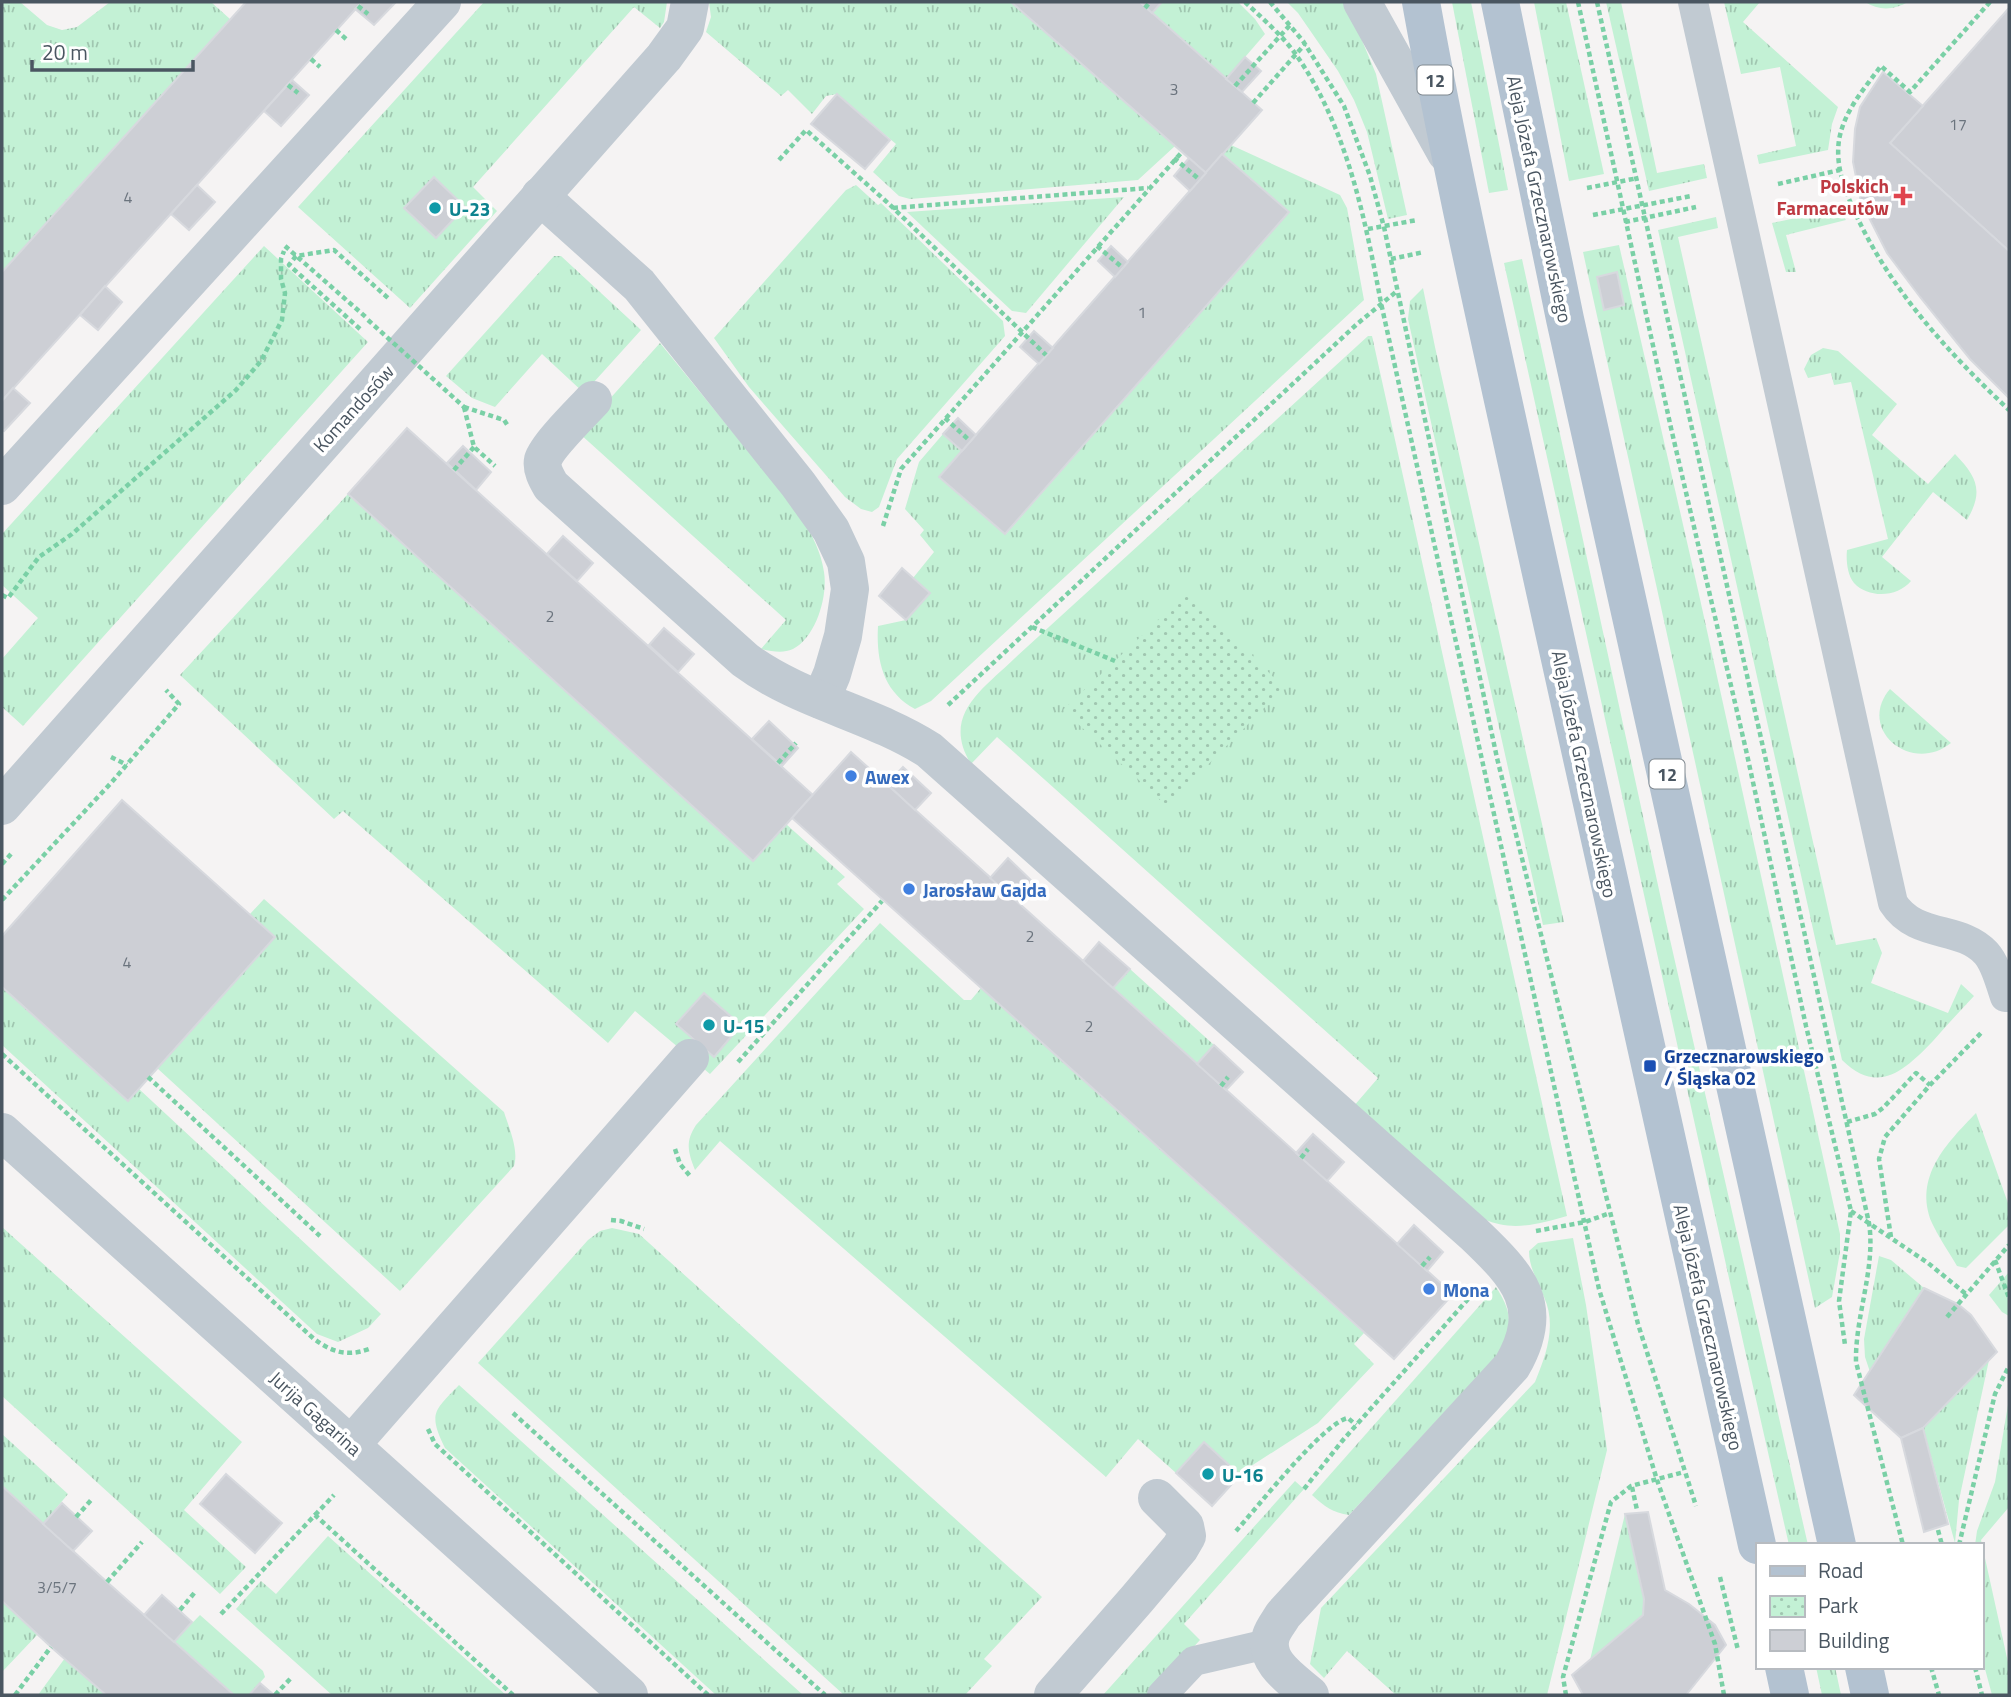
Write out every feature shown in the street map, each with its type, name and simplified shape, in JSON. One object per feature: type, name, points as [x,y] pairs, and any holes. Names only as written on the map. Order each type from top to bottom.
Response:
[{"type":"main road","name":"Aleja Józefa Grzecznarowskiego","points":[[1420,2],[1450,159],[1607,878],[1706,1306],[1757,1543]]},
{"type":"main road","name":"Aleja Józefa Grzecznarowskiego","points":[[1500,2],[1563,306],[1837,1543]]},
{"type":"main road","points":[[1784,1669],[1790,1695]]},
{"type":"main road","points":[[1864,1669],[1870,1695]]},
{"type":"street","points":[[2,486],[442,2]]},
{"type":"street","name":"Komandosów","points":[[2,806],[664,57],[685,27],[690,2]]},
{"type":"street","points":[[1362,2],[1450,159]]},
{"type":"street","points":[[540,195],[639,285],[799,484],[831,530],[846,562],[849,592],[839,649],[821,701]]},
{"type":"street","points":[[593,400],[550,448],[543,460],[543,470],[551,486],[744,660],[767,676],[922,746],[1474,1234],[1502,1260],[1525,1298],[1529,1326],[1524,1347],[1512,1366],[1283,1615],[1271,1636],[1270,1654],[1279,1667],[1310,1695]]},
{"type":"street","points":[[351,1445],[690,1058]]},
{"type":"street","name":"Jurija Gagarina","points":[[2,1132],[629,1695]]},
{"type":"street","points":[[1053,1695],[1180,1548],[1187,1536],[1185,1526],[1157,1498]]},
{"type":"lane","points":[[1693,2],[1893,903],[1899,913],[1916,925],[1970,941],[1978,946],[1991,960],[2008,1002]]},
{"type":"lane","points":[[1162,1695],[1194,1661],[1271,1643]]},
{"type":"path","points":[[1145,8],[1150,2]]},
{"type":"path","points":[[1245,2],[1296,54],[1324,100],[1356,185],[1368,229],[1381,303],[1598,1289],[1657,1479],[1715,1644],[1724,1695]]},
{"type":"path","points":[[1270,2],[1305,44],[1345,106],[1384,227],[1497,758],[1638,1324],[1700,1517]]},
{"type":"path","points":[[1578,2],[1806,1026],[1851,1211],[1839,1301],[1846,1353]]},
{"type":"path","points":[[1597,2],[1869,1223],[1871,1246],[1858,1326],[1856,1362],[1902,1543]]},
{"type":"path","points":[[1990,2],[1910,92],[1881,66],[1847,115],[1839,140],[1838,159],[1845,192],[1890,278],[1933,333],[2009,410]]},
{"type":"path","points":[[1235,86],[1290,24]]},
{"type":"path","points":[[1253,103],[1305,44]]},
{"type":"path","points":[[779,160],[806,130],[1046,355]]},
{"type":"path","points":[[849,592],[883,527],[901,469],[1182,152]]},
{"type":"path","points":[[1174,159],[1200,180]]},
{"type":"path","points":[[892,208],[1148,188]]},
{"type":"path","points":[[1643,205],[1696,195]]},
{"type":"path","points":[[249,214],[464,407]]},
{"type":"path","points":[[1097,246],[1123,268]]},
{"type":"path","points":[[2,595],[8,598],[40,557],[72,534],[236,390],[261,361],[282,320],[285,293],[281,279],[281,259],[286,247]]},
{"type":"path","points":[[360,329],[289,265],[296,256],[334,250],[390,300]]},
{"type":"path","points":[[922,746],[937,715],[1397,291]]},
{"type":"path","points":[[425,384],[435,374]]},
{"type":"path","points":[[945,418],[970,441]]},
{"type":"path","points":[[454,470],[474,447]]},
{"type":"path","points":[[1032,627],[1115,661]]},
{"type":"path","points":[[2,900],[111,783],[179,704],[166,690],[165,681]]},
{"type":"path","points":[[778,763],[799,740]]},
{"type":"path","points":[[750,1048],[882,901]]},
{"type":"path","points":[[1891,1237],[1879,1159],[1885,1137],[2008,1002]]},
{"type":"path","points":[[2,1054],[314,1339],[340,1353],[365,1351],[379,1343],[438,1396],[432,1403],[427,1419],[435,1444],[708,1695]]},
{"type":"path","points":[[1847,1122],[1875,1114],[1916,1073],[1930,1085]]},
{"type":"path","points":[[148,1077],[320,1236]]},
{"type":"path","points":[[1851,1211],[1891,1237],[1966,1294]]},
{"type":"path","points":[[1537,1230],[1585,1222],[1610,1213]]},
{"type":"path","points":[[600,1222],[621,1221],[644,1229]]},
{"type":"path","points":[[1947,1317],[2009,1245]]},
{"type":"path","points":[[1995,1260],[2009,1298]]},
{"type":"path","points":[[1304,1489],[1343,1440],[1466,1301]]},
{"type":"path","points":[[1959,1543],[1995,1394],[2009,1366]]},
{"type":"path","points":[[513,1413],[825,1695]]},
{"type":"path","points":[[1566,1695],[1563,1678],[1611,1502],[1632,1486],[1684,1472]]},
{"type":"path","points":[[1632,1486],[1637,1510]]},
{"type":"path","points":[[76,1517],[93,1498]]},
{"type":"path","points":[[221,1615],[315,1515],[513,1695]]},
{"type":"path","points":[[1938,1530],[1941,1543]]},
{"type":"path","points":[[107,1582],[142,1542]]},
{"type":"path","points":[[1716,1566],[1739,1655]]},
{"type":"path","points":[[180,1610],[196,1591]]},
{"type":"path","points":[[15,1695],[51,1647]]},
{"type":"path","points":[[1932,1669],[1939,1695]]},
{"type":"path","points":[[1976,1669],[1982,1695]]},
{"type":"path","points":[[275,1695],[291,1678]]},
{"type":"green space","points":[[2,2],[20,2],[47,25],[62,30],[77,27],[110,2],[211,2],[230,19],[2,272]]},
{"type":"green space","points":[[484,2],[667,2],[664,22],[660,28],[634,7],[473,187],[497,211],[410,308],[298,207]]},
{"type":"green space","points":[[709,2],[1011,2],[1175,146],[1138,180],[910,199],[899,196],[873,172],[896,144],[837,94],[826,96],[812,114],[788,90],[781,96],[706,32],[711,17]]},
{"type":"green space","points":[[1162,2],[1238,2],[1265,34],[1226,79],[1152,13]]},
{"type":"green space","points":[[1287,2],[1346,2],[1376,74],[1407,215],[1388,219],[1367,132],[1354,100],[1338,71],[1298,13]]},
{"type":"green space","points":[[1452,2],[1471,2],[1508,190],[1489,193]]},
{"type":"green space","points":[[1534,2],[1566,2],[1604,174],[1569,181]]},
{"type":"green space","points":[[1606,2],[1621,2],[1657,173],[1704,164],[1707,178],[1649,191]]},
{"type":"green space","points":[[1724,2],[1760,2],[1743,22],[1838,107],[1828,150],[1759,164],[1757,155],[1796,146],[1780,67],[1741,74]]},
{"type":"green space","points":[[1865,2],[1908,2],[1886,8]]},
{"type":"green space","points":[[1231,145],[1340,195],[1347,208],[1364,300],[931,701],[915,709],[895,694],[884,674],[878,651],[878,626],[906,620],[930,593],[913,578],[934,552],[920,535],[924,530],[905,509],[919,462],[943,434],[962,451],[940,477],[1006,534],[1288,213],[1222,154]]},
{"type":"green space","points":[[856,185],[878,205],[881,203],[1003,321],[1005,336],[897,459],[879,507],[872,512],[861,509],[845,497],[749,387],[714,338],[846,190]]},
{"type":"green space","points":[[1124,197],[1026,313],[1012,311],[907,212]]},
{"type":"green space","points":[[1839,209],[1846,220],[1786,235],[1796,272],[1786,272],[1772,223]]},
{"type":"green space","points":[[1716,217],[1718,228],[1678,237],[1836,945],[1876,938],[1882,953],[1871,983],[1948,1013],[1961,984],[1974,996],[1912,1061],[1891,1075],[1867,1076],[1855,1071],[1842,1060],[1658,230]]},
{"type":"green space","points":[[1619,245],[1840,1234],[1840,1252],[1832,1297],[1815,1308],[1583,252]]},
{"type":"green space","points":[[264,246],[368,342],[23,726],[2,707],[2,659],[38,618],[2,585],[2,534]]},
{"type":"green space","points":[[554,256],[561,256],[641,330],[584,393],[542,354],[495,407],[472,398],[446,376]]},
{"type":"green space","points":[[1522,259],[1666,922],[1808,1543],[1789,1543],[1504,263]]},
{"type":"green space","points":[[1423,288],[1564,922],[1543,925],[1408,319],[1410,301]]},
{"type":"green space","points":[[1368,336],[1372,336],[1567,1216],[1536,1224],[1515,1226],[1484,1219],[1353,1107],[1378,1078],[997,737],[971,764],[963,747],[963,717],[969,705],[990,681]]},
{"type":"green space","points":[[660,343],[802,517],[816,544],[825,582],[822,604],[808,635],[789,651],[761,649],[786,620],[579,433]]},
{"type":"green space","points":[[1823,348],[1838,351],[1897,404],[1872,435],[1928,484],[1955,454],[1969,470],[1976,485],[1975,501],[1967,520],[1933,492],[1882,557],[1911,581],[1891,593],[1867,592],[1854,583],[1848,571],[1847,550],[1888,539],[1851,382],[1834,385],[1831,373],[1808,378],[1804,369],[1811,355]]},
{"type":"green space","points":[[348,494],[753,861],[786,824],[845,877],[837,884],[864,909],[710,1074],[635,1011],[608,1043],[343,811],[334,819],[180,675]]},
{"type":"green space","points":[[1189,591],[1284,688],[1167,806],[1063,710]]},
{"type":"green space","points":[[1890,689],[1951,743],[1936,752],[1920,754],[1905,751],[1893,743],[1884,732],[1880,719],[1881,704]]},
{"type":"green space","points":[[264,899],[504,1112],[511,1132],[514,1166],[400,1291],[157,1068],[274,937],[250,914]]},
{"type":"green space","points":[[880,923],[964,1000],[971,1000],[981,988],[1364,1333],[1354,1344],[1374,1364],[1318,1423],[1240,1475],[1204,1443],[1176,1473],[1138,1439],[1106,1477],[720,1141],[695,1170],[689,1147],[696,1125]]},
{"type":"green space","points":[[1130,969],[1214,1045],[1197,1064],[1113,988]]},
{"type":"green space","points":[[2,986],[129,1099],[139,1089],[381,1314],[368,1328],[338,1342],[317,1334],[2,1045]]},
{"type":"green space","points":[[1976,1113],[2009,1206],[2009,1225],[1966,1268],[1957,1266],[1935,1229],[1927,1206],[1927,1191],[1930,1176],[1944,1149]]},
{"type":"green space","points":[[2,1227],[242,1442],[184,1510],[246,1567],[220,1594],[2,1396]]},
{"type":"green space","points":[[612,1228],[639,1234],[1042,1597],[984,1659],[992,1666],[965,1695],[844,1695],[478,1363],[588,1240],[600,1231]]},
{"type":"green space","points":[[1573,1238],[1586,1305],[1607,1450],[1547,1695],[1396,1695],[1347,1651],[1324,1678],[1310,1664],[1321,1608],[1535,1382],[1546,1351],[1550,1319],[1532,1269],[1529,1251],[1538,1243]]},
{"type":"green space","points":[[1879,1256],[1891,1260],[1924,1288],[1870,1372],[1865,1357],[1864,1339]]},
{"type":"green space","points":[[2009,1272],[2009,1316],[2002,1312],[1989,1295]]},
{"type":"green space","points":[[1496,1287],[1508,1315],[1506,1346],[1349,1515],[1333,1511],[1312,1495]]},
{"type":"green space","points":[[1989,1360],[1959,1500],[1955,1543],[1923,1428]]},
{"type":"green space","points":[[459,1385],[803,1695],[716,1695],[445,1448],[436,1427],[436,1413]]},
{"type":"green space","points":[[2009,1399],[2009,1507],[1981,1540],[1982,1543],[1975,1543],[1995,1482]]},
{"type":"green space","points":[[2,1434],[68,1494],[43,1524],[2,1486]]},
{"type":"green space","points":[[1295,1481],[1304,1489],[1184,1624],[1200,1640],[1149,1695],[1103,1695]]},
{"type":"green space","points":[[1625,1514],[1644,1599],[1643,1615],[1590,1660]]},
{"type":"green space","points":[[328,1536],[506,1695],[332,1695],[236,1609],[261,1581],[276,1594]]},
{"type":"green space","points":[[1983,1549],[2009,1667],[2009,1695],[1992,1695],[1983,1661]]},
{"type":"green space","points":[[2,1601],[38,1634],[2,1672]]},
{"type":"green space","points":[[200,1615],[263,1671],[265,1677],[249,1695],[234,1695],[174,1642]]},
{"type":"green space","points":[[65,1658],[106,1695],[38,1695]]},
{"type":"green space","points":[[1816,1669],[1835,1669],[1841,1695],[1822,1695]]},
{"type":"building","points":[[246,2],[362,2],[2,401],[2,272]]},
{"type":"building","points":[[362,2],[396,2],[374,25],[355,9]]},
{"type":"building","points":[[1011,2],[1140,2],[1262,110],[1206,173]]},
{"type":"building","points":[[1140,2],[1162,2],[1152,13]]},
{"type":"building","points":[[2009,8],[2009,251],[1890,143]]},
{"type":"building","points":[[1245,57],[1261,71],[1242,92],[1226,79]]},
{"type":"building","points":[[1883,72],[1923,106],[1890,143],[2009,251],[2009,398],[1970,359],[1920,297],[1887,253],[1861,202],[1853,162],[1855,129],[1860,107]]},
{"type":"building","points":[[292,80],[309,95],[281,126],[264,111]]},
{"type":"building","points":[[837,94],[890,140],[865,169],[811,124]]},
{"type":"building","points":[[1222,154],[1289,212],[1005,534],[939,477]]},
{"type":"building","points":[[1189,158],[1206,173],[1190,191],[1174,176]]},
{"type":"building","name":"U-23","points":[[434,177],[465,207],[436,238],[404,208]]},
{"type":"building","points":[[197,185],[215,202],[189,230],[171,214]]},
{"type":"building","points":[[1111,246],[1128,262],[1115,277],[1098,261]]},
{"type":"building","points":[[1617,272],[1624,305],[1604,310],[1597,277]]},
{"type":"building","points":[[105,286],[122,302],[98,330],[80,315]]},
{"type":"building","points":[[1034,331],[1053,348],[1039,364],[1020,347]]},
{"type":"building","points":[[13,388],[30,403],[4,431],[2,401]]},
{"type":"building","points":[[958,418],[976,435],[962,451],[943,434]]},
{"type":"building","points":[[407,428],[813,795],[753,861],[348,494]]},
{"type":"building","points":[[463,446],[491,472],[476,490],[447,463]]},
{"type":"building","points":[[563,536],[593,563],[577,581],[547,554]]},
{"type":"building","points":[[902,568],[930,593],[906,620],[879,596]]},
{"type":"building","points":[[664,628],[694,654],[678,672],[649,645]]},
{"type":"building","points":[[769,721],[798,748],[782,766],[752,739]]},
{"type":"building","points":[[851,752],[1453,1294],[1394,1359],[792,818]]},
{"type":"building","points":[[903,767],[931,793],[915,810],[887,784]]},
{"type":"building","points":[[122,800],[275,937],[128,1101],[2,987],[2,936]]},
{"type":"building","points":[[1008,858],[1037,886],[1020,904],[990,878]]},
{"type":"building","points":[[1099,942],[1130,969],[1113,988],[1083,961]]},
{"type":"building","name":"U-15","points":[[704,993],[741,1025],[714,1057],[676,1024]]},
{"type":"building","points":[[1214,1045],[1243,1072],[1226,1090],[1197,1064]]},
{"type":"building","points":[[1313,1134],[1344,1162],[1327,1181],[1296,1153]]},
{"type":"building","points":[[1414,1225],[1443,1252],[1427,1271],[1397,1244]]},
{"type":"building","points":[[1924,1288],[1958,1304],[1971,1315],[1997,1352],[1923,1428],[1901,1438],[1854,1395]]},
{"type":"building","points":[[1923,1428],[1948,1524],[1924,1532],[1901,1438]]},
{"type":"building","name":"U-16","points":[[1204,1442],[1240,1475],[1212,1506],[1176,1473]]},
{"type":"building","points":[[226,1474],[282,1523],[255,1553],[200,1504]]},
{"type":"building","points":[[2,1486],[234,1695],[106,1695],[51,1647],[2,1601]]},
{"type":"building","points":[[62,1503],[92,1531],[73,1551],[43,1524]]},
{"type":"building","points":[[1648,1512],[1665,1590],[1689,1604],[1715,1625],[1726,1645],[1686,1695],[1583,1695],[1572,1675],[1643,1615],[1644,1599],[1625,1514]]},
{"type":"building","points":[[162,1595],[192,1622],[174,1642],[144,1615]]},
{"type":"building","points":[[260,1683],[274,1695],[249,1695]]},
{"type":"place","name":"Polskich Farmaceutów","points":[[1903,196]]},
{"type":"place","name":"U-23","points":[[435,208]]},
{"type":"place","name":"Awex","points":[[851,776]]},
{"type":"place","name":"Jarosław Gajda","points":[[909,889]]},
{"type":"place","name":"U-15","points":[[709,1025]]},
{"type":"place","name":"Grzecznarowskiego / Śląska 02","points":[[1650,1066]]},
{"type":"place","name":"Mona","points":[[1429,1289]]},
{"type":"place","name":"U-16","points":[[1208,1474]]}]
